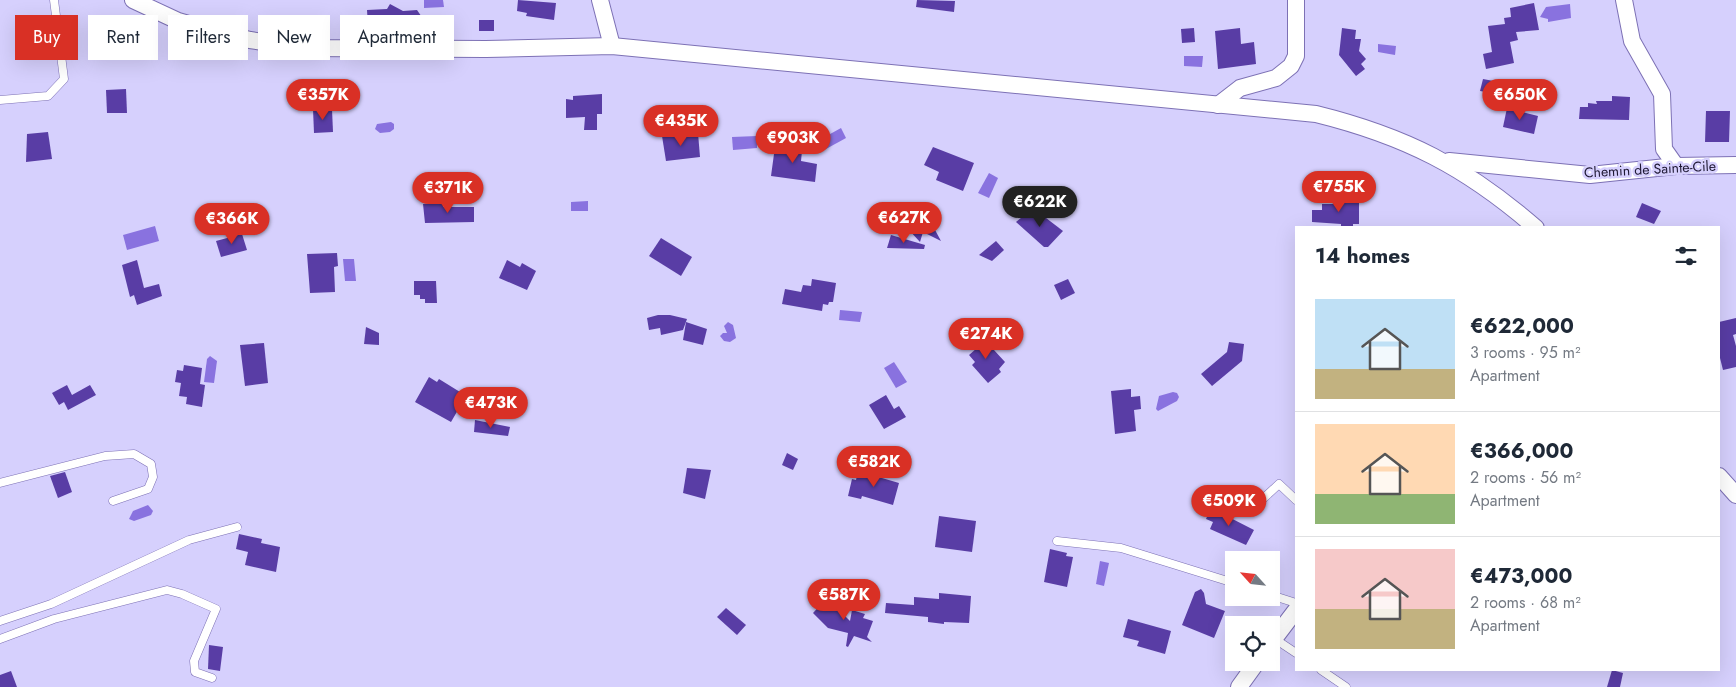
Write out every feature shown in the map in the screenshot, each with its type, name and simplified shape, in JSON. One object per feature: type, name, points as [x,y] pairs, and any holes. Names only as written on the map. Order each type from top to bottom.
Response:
[{"type":"street","points":[[133,0],[178,20],[209,30],[258,42],[300,48],[486,49],[612,46],[1294,111],[1343,121],[1384,133],[1445,161],[1469,175],[1533,226]]},
{"type":"street","points":[[600,0],[612,46]]},
{"type":"street","points":[[1218,105],[1240,88],[1276,78],[1292,66],[1296,56],[1296,0]]},
{"type":"street","points":[[1624,0],[1632,41],[1662,94],[1664,149],[1676,166]]},
{"type":"street","name":"Chemin de Sainte-Cile","points":[[1445,161],[1590,175],[1676,166],[1736,165]]},
{"type":"street","points":[[1720,477],[1736,495]]},
{"type":"street","points":[[1280,632],[1295,611]]},
{"type":"street","points":[[1239,687],[1251,671]]},
{"type":"lane","points":[[0,100],[48,96],[64,79],[54,0]]},
{"type":"lane","points":[[0,483],[105,456],[134,454],[151,464],[154,478],[148,489],[113,501]]},
{"type":"lane","points":[[1252,509],[1279,484],[1295,499]]},
{"type":"lane","points":[[0,621],[51,604],[189,540],[237,527]]},
{"type":"lane","points":[[1057,541],[1122,548],[1225,580]]},
{"type":"lane","points":[[0,639],[54,620],[167,590],[182,594],[216,609],[194,661],[195,672],[212,678]]},
{"type":"lane","points":[[1280,598],[1295,603]]},
{"type":"lane","points":[[1280,645],[1295,652]]},
{"type":"lane","points":[[1322,671],[1346,687]]},
{"type":"shaded area","points":[[424,0],[443,0],[444,7],[424,8]]},
{"type":"shaded area","points":[[1570,4],[1571,18],[1548,22],[1548,19],[1540,17],[1546,7]]},
{"type":"shaded area","points":[[1378,44],[1396,46],[1395,55],[1378,52]]},
{"type":"shaded area","points":[[1184,56],[1203,56],[1202,67],[1184,66]]},
{"type":"shaded area","points":[[391,122],[394,124],[394,129],[390,132],[380,133],[375,129],[377,124]]},
{"type":"shaded area","points":[[841,128],[846,138],[826,149],[821,139]]},
{"type":"shaded area","points":[[757,136],[757,148],[733,150],[732,137]]},
{"type":"shaded area","points":[[989,173],[998,178],[989,198],[978,193]]},
{"type":"shaded area","points":[[588,201],[588,211],[571,211],[571,202]]},
{"type":"shaded area","points":[[155,226],[159,241],[127,250],[123,235]]},
{"type":"shaded area","points":[[343,259],[354,259],[356,281],[345,281]]},
{"type":"shaded area","points":[[840,310],[862,312],[860,322],[839,320]]},
{"type":"shaded area","points":[[728,322],[733,325],[736,338],[730,342],[724,341],[720,336],[723,333],[727,333],[724,326]]},
{"type":"shaded area","points":[[210,356],[217,361],[214,383],[204,382],[207,359]]},
{"type":"shaded area","points":[[894,362],[907,382],[896,388],[884,368]]},
{"type":"shaded area","points":[[1173,392],[1177,393],[1179,397],[1177,401],[1158,411],[1156,409],[1159,396]]},
{"type":"shaded area","points":[[475,394],[505,400],[503,413],[472,408]]},
{"type":"shaded area","points":[[148,505],[153,511],[151,515],[134,521],[129,519],[133,511]]},
{"type":"shaded area","points":[[1100,561],[1109,563],[1104,586],[1096,584]]},
{"type":"building","points":[[518,0],[556,3],[554,20],[526,16],[527,13],[517,11]]},
{"type":"building","points":[[917,0],[955,1],[954,12],[916,7]]},
{"type":"building","points":[[1534,3],[1539,30],[1516,32],[1518,40],[1510,42],[1514,63],[1486,69],[1483,54],[1492,52],[1488,26],[1505,24],[1504,18],[1511,17],[1510,8]]},
{"type":"building","points":[[390,4],[403,11],[417,10],[420,15],[367,15],[367,10],[387,9]]},
{"type":"building","points":[[479,20],[494,20],[494,31],[479,31]]},
{"type":"building","points":[[1194,28],[1195,42],[1182,43],[1181,29]]},
{"type":"building","points":[[1240,28],[1241,44],[1254,42],[1256,64],[1218,69],[1215,31]]},
{"type":"building","points":[[1342,28],[1356,30],[1355,39],[1361,39],[1359,51],[1366,59],[1361,64],[1365,69],[1356,76],[1339,55]]},
{"type":"building","points":[[1483,79],[1504,83],[1502,95],[1480,91]]},
{"type":"building","points":[[126,89],[127,113],[107,113],[106,90]]},
{"type":"building","points":[[602,94],[602,114],[597,114],[597,130],[584,130],[585,117],[566,118],[566,99],[573,100],[573,96]]},
{"type":"building","points":[[1612,96],[1630,97],[1629,120],[1579,119],[1580,107],[1588,107],[1588,103],[1597,104],[1596,101],[1612,101]]},
{"type":"building","points":[[1507,108],[1538,116],[1534,134],[1503,127]]},
{"type":"building","points":[[313,109],[332,109],[333,132],[314,133]]},
{"type":"building","points":[[1706,111],[1730,111],[1729,142],[1705,142]]},
{"type":"building","points":[[48,132],[52,159],[26,162],[27,134]]},
{"type":"building","points":[[698,133],[700,157],[666,161],[662,136]]},
{"type":"building","points":[[785,139],[803,141],[801,161],[817,164],[815,182],[771,176],[774,154],[784,154]]},
{"type":"building","points":[[933,147],[974,163],[963,191],[936,180],[939,172],[924,165]]},
{"type":"building","points":[[1341,198],[1359,198],[1359,224],[1341,226],[1341,224],[1312,222],[1312,210],[1322,210],[1322,204],[1341,204]]},
{"type":"building","points":[[921,203],[941,241],[923,232],[920,242],[909,230]]},
{"type":"building","points":[[1642,203],[1661,211],[1654,224],[1636,217]]},
{"type":"building","points":[[423,204],[443,204],[443,207],[474,207],[474,222],[425,223]]},
{"type":"building","points":[[1033,208],[1063,231],[1048,247],[1044,247],[1016,222]]},
{"type":"building","points":[[242,234],[247,250],[221,257],[216,241]]},
{"type":"building","points":[[891,235],[925,245],[924,249],[887,248]]},
{"type":"building","points":[[661,238],[692,257],[681,276],[649,256]]},
{"type":"building","points":[[996,241],[1004,250],[992,261],[979,255]]},
{"type":"building","points":[[337,253],[338,266],[334,267],[335,292],[310,293],[307,254]]},
{"type":"building","points":[[137,260],[144,288],[159,284],[162,296],[137,305],[134,295],[130,297],[122,265]]},
{"type":"building","points":[[507,260],[520,267],[522,263],[536,271],[527,290],[499,278]]},
{"type":"building","points":[[812,279],[836,283],[833,302],[829,302],[828,305],[823,304],[822,311],[782,304],[785,289],[801,292],[803,285],[811,286]]},
{"type":"building","points":[[1068,279],[1075,293],[1061,300],[1054,285]]},
{"type":"building","points":[[414,281],[436,281],[437,303],[425,303],[425,299],[420,299],[420,295],[414,295]]},
{"type":"building","points":[[658,315],[670,315],[687,319],[683,330],[661,335],[660,328],[649,330],[647,318]]},
{"type":"building","points":[[1736,318],[1736,334],[1733,335],[1736,346],[1736,367],[1723,370],[1720,358],[1720,322]]},
{"type":"building","points":[[686,322],[707,329],[703,345],[683,340]]},
{"type":"building","points":[[366,327],[379,333],[379,345],[364,344]]},
{"type":"building","points":[[982,337],[1005,362],[999,369],[1001,372],[988,383],[972,365],[975,362],[969,355],[977,348],[973,343]]},
{"type":"building","points":[[1229,342],[1244,344],[1242,361],[1212,386],[1201,374],[1227,352]]},
{"type":"building","points":[[264,343],[268,383],[245,386],[240,345]]},
{"type":"building","points":[[184,365],[202,368],[200,384],[205,385],[202,407],[186,404],[187,397],[179,396],[181,383],[175,382],[177,370],[183,371]]},
{"type":"building","points":[[429,377],[437,382],[439,379],[460,392],[456,399],[462,403],[451,422],[415,402]]},
{"type":"building","points":[[67,385],[72,395],[90,385],[96,395],[68,410],[64,402],[59,405],[52,393]]},
{"type":"building","points":[[1131,389],[1131,397],[1140,396],[1141,409],[1134,410],[1136,431],[1115,434],[1111,391]]},
{"type":"building","points":[[886,395],[894,409],[899,406],[906,417],[884,429],[869,405]]},
{"type":"building","points":[[475,420],[510,427],[508,436],[474,432]]},
{"type":"building","points":[[787,453],[798,459],[793,470],[782,465]]},
{"type":"building","points":[[687,468],[711,470],[705,499],[683,493]]},
{"type":"building","points":[[858,471],[899,483],[893,505],[862,496],[861,499],[848,496],[852,479],[856,480]]},
{"type":"building","points":[[65,472],[72,492],[58,498],[50,476]]},
{"type":"building","points":[[1211,508],[1254,530],[1246,545],[1210,529],[1213,522],[1206,519]]},
{"type":"building","points":[[939,516],[976,521],[972,552],[935,547]]},
{"type":"building","points":[[239,534],[262,539],[261,543],[280,547],[276,572],[245,565],[248,552],[236,549]]},
{"type":"building","points":[[1050,549],[1067,553],[1066,556],[1073,557],[1067,587],[1044,582]]},
{"type":"building","points":[[1201,589],[1204,593],[1206,604],[1225,611],[1214,638],[1182,625],[1195,592]]},
{"type":"building","points":[[939,593],[971,596],[969,623],[944,622],[944,624],[928,622],[928,617],[885,613],[886,603],[914,605],[914,597],[939,599]]},
{"type":"building","points":[[827,598],[850,621],[852,610],[865,614],[863,618],[873,621],[867,637],[872,642],[854,636],[848,647],[846,646],[848,633],[828,628],[813,613]]},
{"type":"building","points":[[726,608],[746,625],[737,635],[717,617]]},
{"type":"building","points":[[1128,619],[1171,631],[1165,654],[1137,646],[1139,641],[1123,637]]},
{"type":"building","points":[[209,645],[223,647],[220,671],[208,669]]},
{"type":"building","points":[[11,671],[17,687],[0,687],[0,675]]},
{"type":"building","points":[[1612,671],[1623,673],[1620,687],[1607,687]]}]
